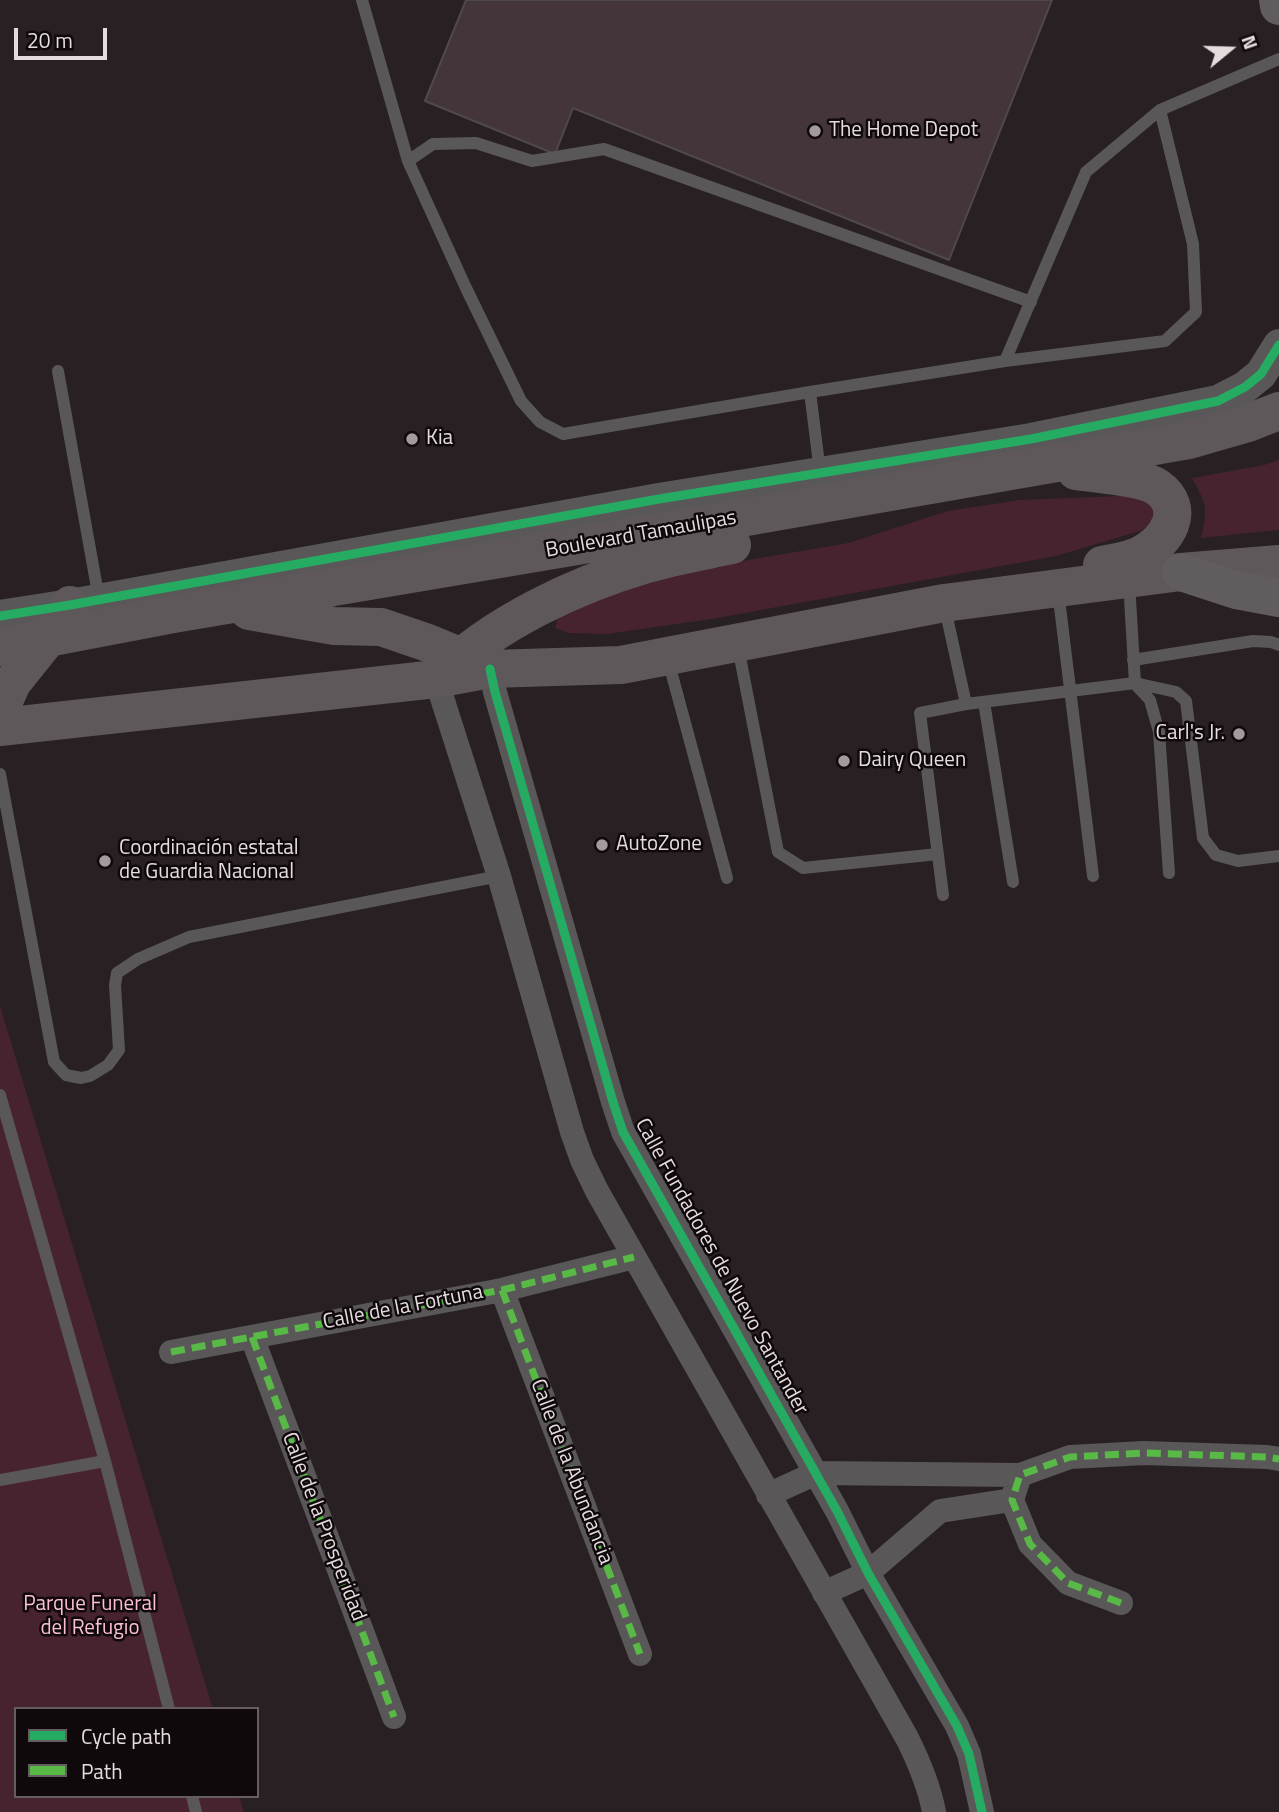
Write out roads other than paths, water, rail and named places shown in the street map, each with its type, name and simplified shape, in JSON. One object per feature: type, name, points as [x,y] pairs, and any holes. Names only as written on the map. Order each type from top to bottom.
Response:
[{"type":"highway","points":[[1278,0],[1279,6]]},
{"type":"highway","points":[[1181,572],[1236,590],[1279,598]]},
{"type":"main road","name":"Boulevard Tamaulipas","points":[[0,647],[223,607],[663,515],[910,489],[1034,453],[1189,440],[1279,411]]},
{"type":"main road","points":[[1034,453],[1155,485],[1168,497],[1172,509],[1172,522],[1164,536],[1149,550],[1138,556],[1077,571],[1058,587]]},
{"type":"main road","points":[[462,668],[516,620],[584,584],[650,563],[790,532],[879,516],[895,505],[910,489]]},
{"type":"main road","points":[[0,727],[462,668],[621,665],[944,603],[1128,578],[1279,564]]},
{"type":"main road","points":[[0,710],[12,683],[48,638],[85,602]]},
{"type":"main road","points":[[223,607],[334,626],[381,627],[462,668]]},
{"type":"street","points":[[0,616],[663,515],[820,473],[1034,453],[1218,401],[1245,387],[1261,374],[1279,345]]},
{"type":"street","points":[[462,668],[499,876],[582,1160],[634,1257],[907,1738],[922,1769],[934,1812]]},
{"type":"street","name":"Calle Fundadores de Nuevo Santander","points":[[462,668],[624,1132],[816,1473],[868,1573],[957,1726],[969,1754],[982,1812]]},
{"type":"street","name":"Calle de la Fortuna","points":[[171,1352],[502,1290],[634,1257]]},
{"type":"street","name":"Calle de la Abundancia","points":[[502,1290],[640,1654]]},
{"type":"street","name":"Calle de la Prosperidad","points":[[252,1337],[394,1717]]},
{"type":"street","points":[[768,1495],[816,1473],[1020,1475],[1070,1457],[1144,1453],[1279,1459]]},
{"type":"street","points":[[1020,1475],[1012,1500],[1030,1544],[1068,1583],[1121,1603]]},
{"type":"street","points":[[824,1593],[868,1573],[940,1511],[1012,1500]]},
{"type":"lane","points":[[362,0],[408,161],[466,288],[520,401],[540,422],[563,434],[1005,361],[1166,341],[1196,312],[1193,244],[1160,110]]},
{"type":"lane","points":[[1005,361],[1086,172],[1160,110],[1279,59]]},
{"type":"lane","points":[[408,161],[433,145],[476,143],[532,161],[604,149],[1031,302]]},
{"type":"lane","points":[[58,371],[85,602]]},
{"type":"lane","points":[[810,392],[820,473]]},
{"type":"lane","points":[[1128,578],[1135,683],[1150,700],[1159,732],[1169,873]]},
{"type":"lane","points":[[1058,587],[1093,876]]},
{"type":"lane","points":[[944,603],[966,704]]},
{"type":"lane","points":[[1133,660],[1253,641],[1279,645]]},
{"type":"lane","points":[[737,643],[778,852],[803,868],[937,853]]},
{"type":"lane","points":[[667,657],[727,878]]},
{"type":"lane","points":[[943,895],[920,713],[966,704],[1135,683],[1176,692],[1186,701],[1203,838],[1216,855],[1238,860],[1279,856]]},
{"type":"lane","points":[[984,702],[1013,882]]},
{"type":"lane","points":[[0,774],[54,1062],[66,1075],[81,1078],[90,1076],[108,1065],[119,1050],[115,985],[117,973],[138,959],[190,937],[499,876]]},
{"type":"lane","points":[[0,1095],[104,1461],[168,1707]]},
{"type":"lane","points":[[0,1480],[104,1461]]},
{"type":"place","name":"The Home Depot","points":[[815,131]]},
{"type":"place","name":"Kia","points":[[412,439]]},
{"type":"place","name":"Carl's Jr.","points":[[1239,734]]},
{"type":"place","name":"Dairy Queen","points":[[844,761]]},
{"type":"place","name":"AutoZone","points":[[602,845]]},
{"type":"place","name":"Coordinación estatal de Guardia Nacional","points":[[105,861]]},
{"type":"park label","name":"Parque Funeral del Refugio","points":[[90,1617]]}]
